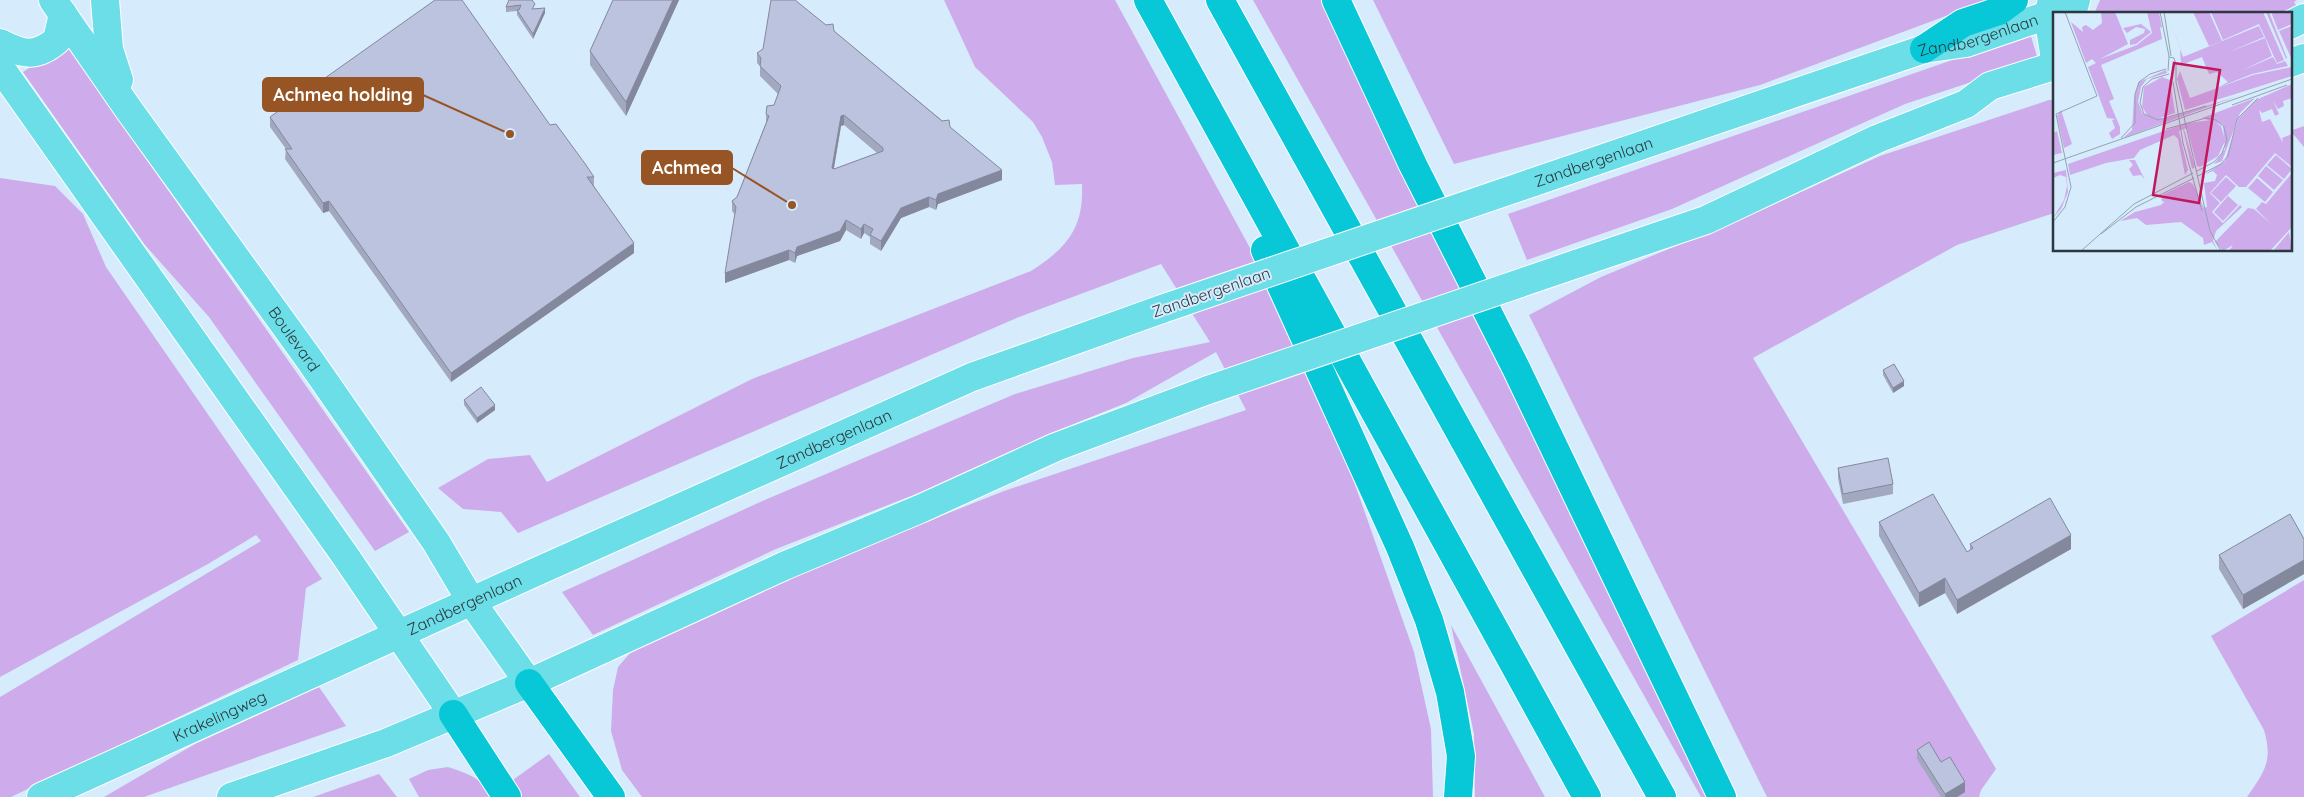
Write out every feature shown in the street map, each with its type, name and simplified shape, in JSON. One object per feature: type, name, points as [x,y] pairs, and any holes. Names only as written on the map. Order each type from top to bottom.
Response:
[{"type":"highway","points":[[1148,0],[1587,797]]},
{"type":"highway","points":[[1220,0],[1662,797]]},
{"type":"highway","points":[[1336,0],[1413,165],[1516,368],[1722,797]]},
{"type":"highway","points":[[1924,49],[1963,23],[1999,11],[2014,0]]},
{"type":"highway","points":[[1170,40],[1400,547],[1429,620],[1452,701],[1460,756],[1458,797]]},
{"type":"highway","points":[[529,683],[611,797]]},
{"type":"highway","points":[[453,714],[507,797]]},
{"type":"main road","points":[[106,0],[109,49],[129,110]]},
{"type":"main road","points":[[2057,10],[2076,0]]},
{"type":"main road","points":[[0,43],[18,52],[39,52],[57,40],[58,7]]},
{"type":"main road","name":"Boulevard","points":[[58,7],[129,110],[320,374],[436,542],[471,601],[529,683]]},
{"type":"main road","name":"Zandbergenlaan","points":[[398,634],[972,377],[1162,309],[1924,49],[1966,43],[2057,10]]},
{"type":"main road","points":[[2292,24],[2304,18]]},
{"type":"main road","points":[[2292,44],[2304,39]]},
{"type":"main road","points":[[2292,62],[2304,58]]},
{"type":"main road","points":[[1966,104],[1990,86],[2053,66]]},
{"type":"main road","points":[[0,67],[453,714]]},
{"type":"main road","points":[[232,797],[352,756],[529,683],[784,566],[938,501],[1056,447],[1208,390],[1706,220],[1877,139],[1966,104],[1997,100],[2053,83]]},
{"type":"main road","name":"Krakelingweg","points":[[41,797],[398,634]]},
{"type":"shaded area","points":[[944,0],[1115,0],[1324,384],[1352,476],[1414,652],[1431,729],[1433,797],[642,797],[622,770],[611,731],[613,690],[618,667],[630,653],[678,626],[908,529],[1004,491],[1246,410],[1216,352],[1126,403],[1051,433],[921,492],[776,549],[593,635],[562,592],[767,499],[1015,394],[1133,358],[1210,342],[1161,264],[1019,317],[518,533],[501,512],[463,509],[438,488],[488,459],[530,455],[547,482],[752,379],[1031,271],[1054,254],[1071,235],[1076,225],[1080,213],[1082,184],[1055,185],[1052,162],[1042,137],[1033,122],[975,67]]},
{"type":"shaded area","points":[[1253,0],[1332,0],[1728,797],[1701,797]]},
{"type":"shaded area","points":[[1373,0],[1989,0],[1760,85],[1454,164]]},
{"type":"shaded area","points":[[2100,0],[2297,0],[2294,2],[2299,10],[2292,13],[2095,12]]},
{"type":"shaded area","points":[[2030,33],[2038,60],[1905,104],[1672,209],[1527,260],[1508,214]]},
{"type":"shaded area","points":[[65,44],[409,532],[375,551],[209,317],[145,245],[23,72]]},
{"type":"shaded area","points":[[2053,100],[2053,213],[1957,245],[1753,358],[1996,769],[1981,790],[1979,797],[1767,797],[1529,315],[1601,277],[1753,214],[1880,156]]},
{"type":"shaded area","points":[[2304,126],[2304,147],[2292,134],[2292,130]]},
{"type":"shaded area","points":[[0,178],[55,186],[83,214],[106,267],[322,579],[306,588],[298,660],[11,797],[0,797],[0,697],[261,541],[256,535],[208,564],[0,677]]},
{"type":"shaded area","points":[[2304,580],[2304,797],[2247,797],[2259,780],[2266,765],[2267,741],[2264,730],[2211,636]]},
{"type":"shaded area","points":[[1451,625],[1545,797],[1475,797],[1474,734]]},
{"type":"shaded area","points":[[319,687],[346,726],[144,797],[104,797],[195,744]]},
{"type":"shaded area","points":[[549,754],[580,797],[522,797],[510,782]]},
{"type":"shaded area","points":[[448,767],[479,781],[494,797],[419,797],[409,779],[428,770]]},
{"type":"shaded area","points":[[379,774],[397,797],[313,797]]},
{"type":"building","points":[[435,0],[462,0],[550,125],[556,124],[586,165],[594,177],[587,177],[634,243],[451,373],[329,201],[323,203],[285,149],[292,149],[270,117]]},
{"type":"building","points":[[509,0],[532,0],[535,4],[532,9],[545,8],[533,34],[517,10],[519,10],[521,5],[506,7]]},
{"type":"building","points":[[613,0],[673,0],[626,102],[590,51]]},
{"type":"building","points":[[771,0],[795,0],[826,25],[833,24],[834,31],[942,121],[949,120],[950,127],[1002,170],[938,194],[936,200],[929,197],[901,208],[881,241],[870,235],[873,229],[864,224],[861,229],[846,220],[840,231],[797,247],[795,253],[789,250],[725,273],[736,207],[732,201],[737,197],[769,116],[766,114],[767,106],[774,105],[781,86],[760,66],[761,58],[757,53],[763,49]],"holes":[[[844,115],[883,148],[883,151],[834,169],[832,168],[841,116]]]},
{"type":"building","points":[[1894,364],[1904,381],[1893,388],[1883,370]]},
{"type":"building","points":[[481,387],[495,405],[477,418],[464,400]]},
{"type":"building","points":[[1888,458],[1893,484],[1843,494],[1838,468]]},
{"type":"building","points":[[1933,494],[1967,552],[1973,548],[1970,544],[2050,498],[2071,535],[1957,600],[1945,578],[1919,593],[1879,522]]},
{"type":"building","points":[[2290,514],[2304,539],[2304,560],[2243,595],[2219,555]]},
{"type":"building","points":[[1929,742],[1941,762],[1950,757],[1965,782],[1945,794],[1917,750]]},
{"type":"place","name":"Achmea holding","points":[[510,134]]},
{"type":"place","name":"Achmea","points":[[792,205]]}]
